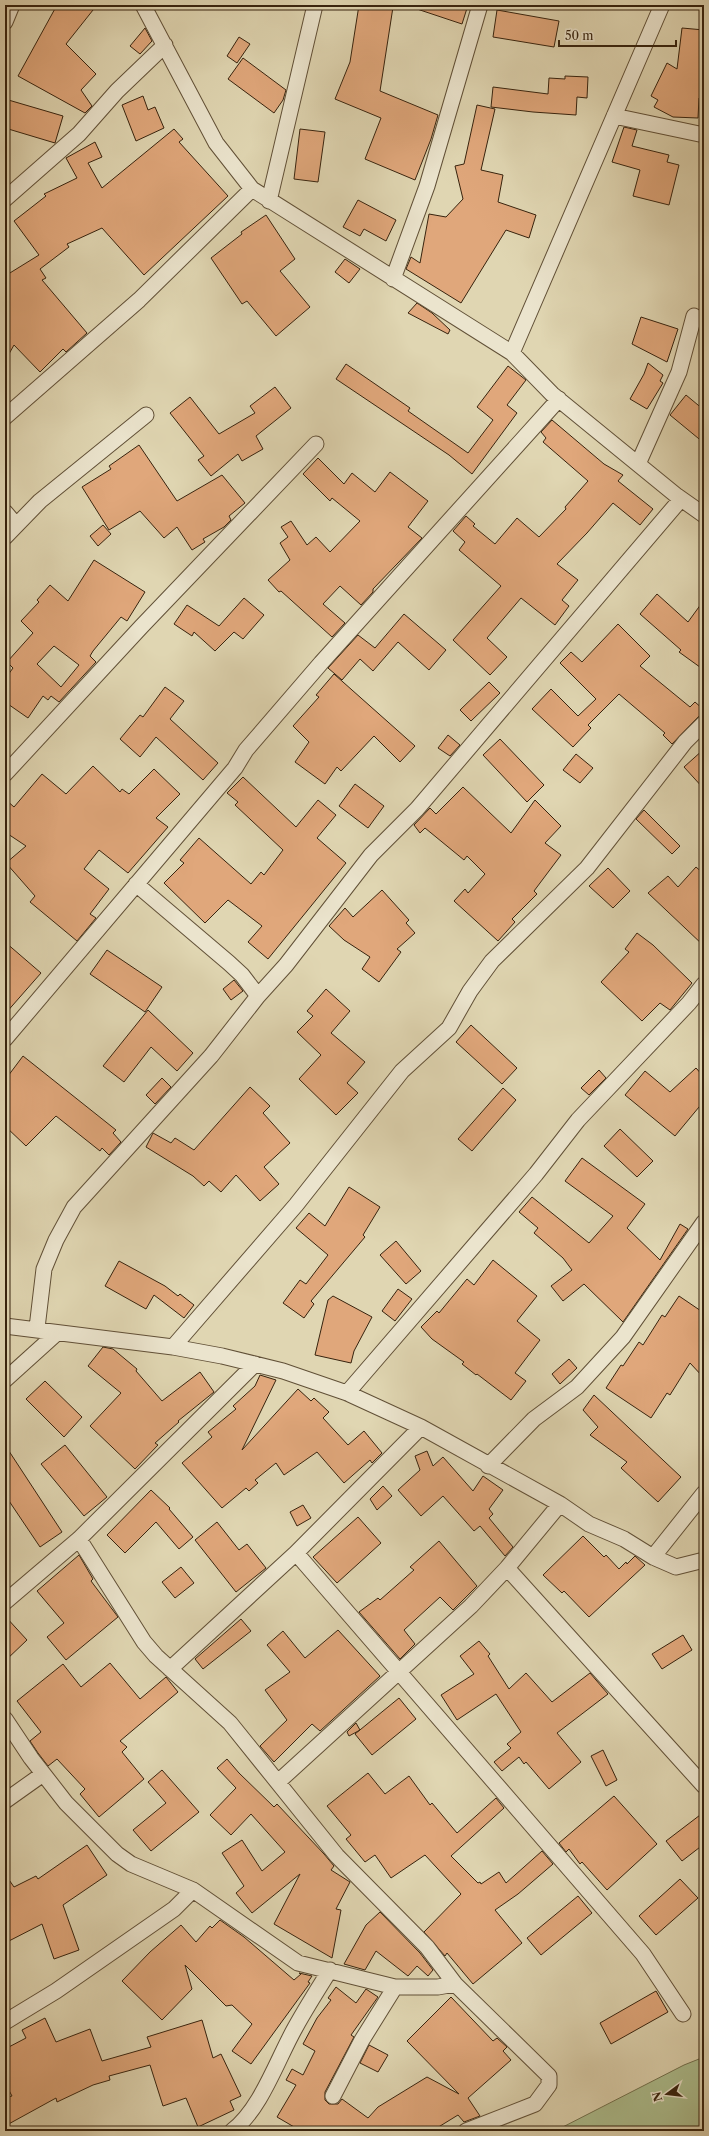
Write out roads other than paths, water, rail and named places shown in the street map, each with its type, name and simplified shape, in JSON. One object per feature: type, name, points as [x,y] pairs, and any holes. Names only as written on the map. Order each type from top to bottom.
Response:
[{"type":"street","points":[[5,22],[12,5]]},
{"type":"street","points":[[143,5],[216,143],[252,189],[512,353],[559,399],[681,499],[704,515]]},
{"type":"street","points":[[269,201],[315,5]]},
{"type":"street","points":[[393,279],[426,186],[480,5]]},
{"type":"street","points":[[512,353],[662,5]]},
{"type":"street","points":[[5,199],[79,134],[117,90],[164,45]]},
{"type":"street","points":[[614,116],[704,135]]},
{"type":"street","points":[[5,417],[139,300],[252,189]]},
{"type":"street","points":[[638,464],[679,372],[694,316]]},
{"type":"street","points":[[5,1039],[235,768],[246,750],[321,663],[559,399]]},
{"type":"street","points":[[5,537],[40,501],[146,415]]},
{"type":"street","points":[[5,774],[135,632],[316,444]]},
{"type":"street","points":[[37,1328],[44,1269],[56,1240],[74,1207],[211,1056],[258,996],[286,965],[371,855],[416,809],[681,499]]},
{"type":"street","points":[[5,512],[16,525]]},
{"type":"street","points":[[173,1347],[296,1205],[402,1071],[449,1028],[470,991],[492,961],[587,868],[685,742],[704,723]]},
{"type":"street","points":[[136,884],[230,963],[242,975],[258,996]]},
{"type":"street","points":[[347,1393],[536,1174],[578,1120],[689,1003],[704,984]]},
{"type":"street","points":[[488,1466],[534,1419],[577,1387],[623,1337],[683,1249],[704,1222]]},
{"type":"street","points":[[5,1326],[37,1328],[57,1333],[173,1347],[283,1371],[347,1393],[421,1427],[488,1466],[560,1504],[589,1524],[624,1539],[653,1557],[676,1567],[704,1560]]},
{"type":"street","points":[[5,1380],[57,1333]]},
{"type":"street","points":[[5,1602],[79,1539],[255,1364]]},
{"type":"street","points":[[170,1669],[296,1553],[421,1427]]},
{"type":"street","points":[[653,1557],[704,1493]]},
{"type":"street","points":[[278,1782],[471,1606],[507,1568],[560,1504]]},
{"type":"street","points":[[79,1539],[144,1642],[156,1656],[230,1724],[337,1856],[427,1947],[455,1984],[549,2076],[549,2085],[535,2104],[466,2131]]},
{"type":"street","points":[[296,1553],[643,1954],[683,2014]]},
{"type":"street","points":[[507,1568],[704,1786]]},
{"type":"street","points":[[5,1719],[43,1774],[66,1803],[117,1854],[131,1864],[193,1890],[298,1963],[395,1987],[438,1987],[455,1984]]},
{"type":"street","points":[[5,1801],[43,1774]]},
{"type":"street","points":[[5,2022],[56,1991],[174,1909],[193,1890]]},
{"type":"street","points":[[232,2131],[240,2124],[257,2100],[295,2027],[330,1970]]},
{"type":"street","points":[[333,2096],[362,2040],[395,1987]]}]
